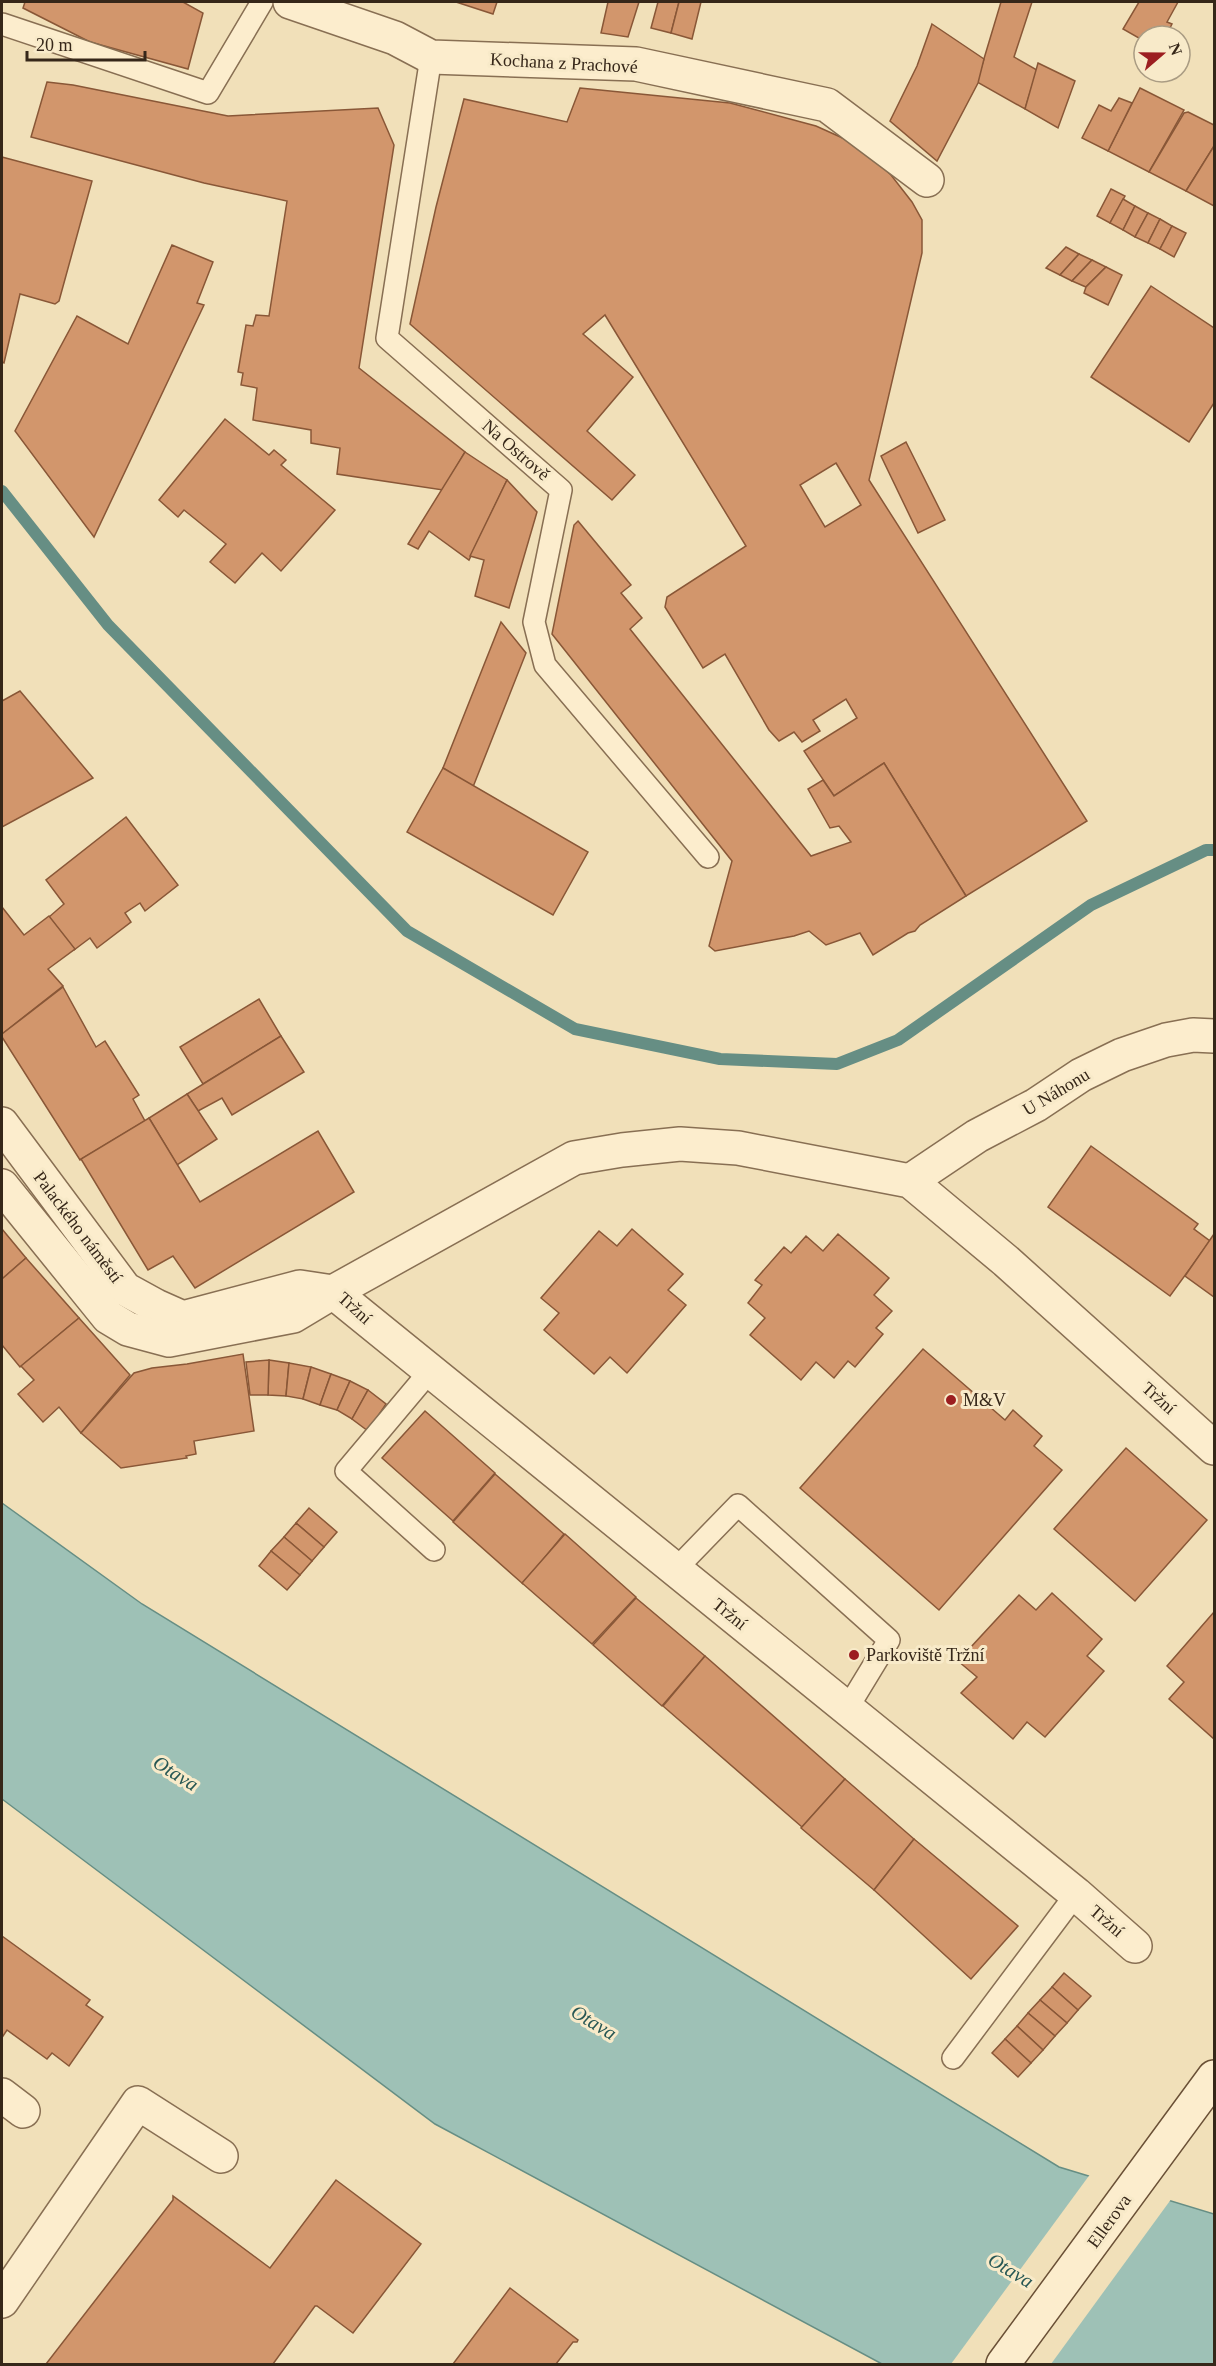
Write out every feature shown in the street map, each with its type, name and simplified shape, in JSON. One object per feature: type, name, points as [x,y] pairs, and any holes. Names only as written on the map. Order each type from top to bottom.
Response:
[{"type":"street","name":"Kochana z Prachové","points":[[290,2],[395,38],[431,57],[636,64],[827,105],[927,180]]},
{"type":"street","name":"U Náhonu","points":[[910,1181],[978,1136],[1036,1105],[1081,1075],[1122,1055],[1166,1040],[1193,1035],[1215,1036]]},
{"type":"street","name":"Palackého náměstí","points":[[2,1124],[125,1289],[156,1306],[183,1318],[300,1287],[333,1292]]},
{"type":"street","name":"Tržní","points":[[1135,1946],[1076,1894],[333,1292],[574,1158],[622,1150],[692,1145],[738,1148],[910,1181],[1006,1261],[1215,1448]]},
{"type":"street","name":"Palackého náměstí","points":[[2,1186],[108,1317],[128,1329],[169,1340],[293,1316],[333,1292]]},
{"type":"street","name":"Ellerova","points":[[1002,2364],[1215,2077]]},
{"type":"street","points":[[2,2301],[138,2103],[221,2156]]},
{"type":"lane","points":[[2,24],[208,93],[262,2]]},
{"type":"lane","name":"Na Ostrově","points":[[431,57],[387,338],[561,490],[534,622],[545,665],[708,856]]},
{"type":"lane","points":[[430,1371],[346,1471],[435,1550]]},
{"type":"lane","points":[[675,1570],[738,1505],[889,1640],[847,1708]]},
{"type":"lane","points":[[953,2058],[1076,1894]]},
{"type":"water","name":"Otava","points":[[2,1503],[142,1604],[1059,2167],[1214,2214],[1214,2364],[882,2364],[435,2124],[2,1799]]},
{"type":"pier","points":[[1091,2173],[1172,2198],[1051,2364],[951,2364]]},
{"type":"building","points":[[25,2],[183,2],[203,13],[188,69],[90,42],[23,8]]},
{"type":"building","points":[[456,2],[497,2],[493,14]]},
{"type":"building","points":[[608,2],[639,2],[628,37],[601,33]]},
{"type":"building","points":[[658,2],[679,2],[671,33],[651,28]]},
{"type":"building","points":[[679,2],[701,2],[692,39],[671,33]]},
{"type":"building","points":[[1001,2],[1032,2],[1014,57],[1037,70],[1025,109],[977,82]]},
{"type":"building","points":[[1139,2],[1178,2],[1167,22],[1172,24],[1132,24],[1132,34],[1123,29]]},
{"type":"building","points":[[932,24],[984,59],[978,83],[937,161],[890,121],[917,66]]},
{"type":"building","points":[[1038,63],[1075,81],[1058,128],[1025,109]]},
{"type":"building","points":[[47,82],[73,85],[228,116],[378,108],[394,145],[359,368],[465,452],[443,490],[337,474],[340,448],[311,443],[311,430],[253,420],[257,388],[241,385],[243,373],[238,372],[246,325],[253,326],[256,315],[269,316],[287,201],[204,183],[31,137]]},
{"type":"building","points":[[580,88],[730,103],[816,126],[847,140],[866,152],[891,175],[912,202],[922,220],[922,253],[869,480],[1087,821],[966,896],[884,763],[834,796],[804,751],[857,718],[846,699],[813,720],[820,731],[802,742],[794,732],[779,741],[769,730],[725,654],[703,668],[665,607],[667,597],[746,546],[605,315],[583,334],[633,377],[587,431],[635,475],[612,500],[410,324],[436,207],[464,99],[567,122]],"holes":[[[836,463],[861,505],[825,527],[800,485]]]},
{"type":"building","points":[[1140,88],[1184,110],[1149,172],[1108,151]]},
{"type":"building","points":[[1119,98],[1132,103],[1108,151],[1082,138],[1099,105],[1111,111]]},
{"type":"building","points":[[1188,112],[1214,125],[1214,146],[1186,191],[1149,172],[1184,113]]},
{"type":"building","points":[[1214,146],[1214,206],[1186,191]]},
{"type":"building","points":[[2,157],[92,181],[59,301],[55,304],[20,294],[4,363],[2,362]]},
{"type":"building","points":[[1111,189],[1125,196],[1110,223],[1097,216]]},
{"type":"building","points":[[1123,199],[1135,206],[1123,230],[1110,223]]},
{"type":"building","points":[[1135,206],[1148,213],[1135,237],[1123,230]]},
{"type":"building","points":[[1148,213],[1160,219],[1148,243],[1135,237]]},
{"type":"building","points":[[1160,219],[1172,226],[1160,249],[1148,243]]},
{"type":"building","points":[[1172,226],[1186,233],[1174,257],[1160,249]]},
{"type":"building","points":[[172,245],[213,262],[197,303],[204,305],[94,537],[15,431],[77,316],[128,344]]},
{"type":"building","points":[[1066,247],[1079,254],[1060,275],[1046,268]]},
{"type":"building","points":[[1079,254],[1092,260],[1072,281],[1060,275]]},
{"type":"building","points":[[1092,260],[1106,267],[1086,287],[1072,281]]},
{"type":"building","points":[[1106,267],[1122,275],[1108,305],[1084,293],[1086,287]]},
{"type":"building","points":[[1151,286],[1214,328],[1214,403],[1189,442],[1091,377]]},
{"type":"building","points":[[225,419],[269,455],[274,450],[286,460],[281,465],[335,510],[281,571],[262,553],[235,583],[210,562],[226,544],[184,510],[178,517],[159,500]]},
{"type":"building","points":[[906,442],[945,520],[918,533],[881,456]]},
{"type":"building","points":[[465,452],[507,480],[469,560],[429,531],[418,549],[408,544]]},
{"type":"building","points":[[507,480],[537,512],[509,608],[475,596],[484,560],[470,556]]},
{"type":"building","points":[[578,521],[631,585],[621,593],[642,618],[630,629],[811,856],[851,842],[839,826],[830,828],[808,789],[823,780],[834,796],[884,763],[966,896],[920,925],[915,931],[873,955],[860,933],[826,945],[809,931],[715,951],[709,946],[732,861],[552,634],[574,525]]},
{"type":"building","points":[[501,622],[526,653],[473,787],[443,768]]},
{"type":"building","points":[[20,691],[93,778],[2,827],[2,701]]},
{"type":"building","points":[[443,768],[588,852],[553,915],[407,832]]},
{"type":"building","points":[[126,817],[178,885],[145,911],[140,903],[125,913],[131,922],[97,948],[90,938],[74,950],[49,917],[64,904],[46,880]]},
{"type":"building","points":[[2,907],[24,935],[49,916],[75,949],[48,969],[63,986],[2,1034]]},
{"type":"building","points":[[63,987],[96,1047],[105,1041],[139,1095],[133,1099],[145,1121],[80,1160],[2,1037],[2,1034]]},
{"type":"building","points":[[259,999],[281,1036],[203,1084],[180,1047]]},
{"type":"building","points":[[281,1036],[304,1072],[232,1115],[222,1098],[198,1111],[187,1094]]},
{"type":"building","points":[[187,1094],[217,1139],[177,1165],[149,1118]]},
{"type":"building","points":[[149,1118],[200,1202],[318,1131],[354,1192],[195,1288],[173,1256],[148,1270],[81,1159]]},
{"type":"building","points":[[1091,1146],[1198,1224],[1194,1229],[1210,1241],[1170,1296],[1048,1207]]},
{"type":"building","points":[[2,1229],[26,1258],[2,1279]]},
{"type":"building","points":[[632,1229],[683,1274],[668,1290],[686,1305],[627,1373],[610,1357],[594,1374],[544,1330],[559,1313],[541,1298],[599,1231],[617,1246]]},
{"type":"building","points":[[838,1234],[889,1278],[874,1295],[892,1311],[876,1328],[883,1334],[855,1367],[848,1361],[834,1378],[816,1362],[801,1380],[750,1335],[765,1318],[748,1303],[762,1285],[755,1280],[784,1247],[791,1253],[806,1236],[823,1251]]},
{"type":"building","points":[[1214,1234],[1214,1297],[1185,1276]]},
{"type":"building","points":[[26,1258],[79,1318],[20,1367],[2,1345],[2,1279]]},
{"type":"building","points":[[79,1318],[130,1375],[81,1433],[59,1407],[43,1422],[18,1394],[34,1380],[21,1366]]},
{"type":"building","points":[[923,1349],[1005,1420],[1013,1410],[1042,1436],[1034,1446],[1062,1470],[939,1610],[800,1488]]},
{"type":"building","points":[[243,1354],[254,1431],[194,1441],[196,1454],[186,1456],[187,1458],[121,1468],[81,1433],[134,1373],[152,1368]]},
{"type":"building","points":[[269,1360],[289,1363],[286,1396],[268,1395]]},
{"type":"building","points":[[269,1360],[268,1395],[250,1395],[246,1362]]},
{"type":"building","points":[[289,1363],[311,1367],[303,1399],[286,1396]]},
{"type":"building","points":[[311,1367],[331,1374],[320,1405],[303,1399]]},
{"type":"building","points":[[331,1374],[350,1381],[337,1410],[320,1405]]},
{"type":"building","points":[[350,1381],[368,1390],[352,1419],[337,1410]]},
{"type":"building","points":[[368,1390],[386,1404],[368,1431],[352,1419]]},
{"type":"building","points":[[425,1411],[495,1473],[453,1521],[382,1458]]},
{"type":"building","points":[[1126,1448],[1207,1520],[1135,1601],[1054,1529]]},
{"type":"building","points":[[495,1474],[564,1534],[523,1584],[453,1522]]},
{"type":"building","points":[[309,1508],[337,1532],[324,1547],[296,1523]]},
{"type":"building","points":[[296,1523],[324,1547],[312,1561],[284,1537]]},
{"type":"building","points":[[565,1534],[636,1597],[592,1644],[522,1583]]},
{"type":"building","points":[[284,1537],[312,1561],[300,1575],[271,1551]]},
{"type":"building","points":[[271,1551],[300,1575],[287,1590],[259,1566]]},
{"type":"building","points":[[1052,1593],[1102,1639],[1087,1656],[1104,1671],[1045,1737],[1027,1722],[1013,1739],[961,1693],[977,1677],[958,1661],[1019,1595],[1036,1610]]},
{"type":"building","points":[[636,1598],[705,1656],[662,1706],[593,1645]]},
{"type":"building","points":[[1214,1612],[1214,1739],[1169,1699],[1184,1682],[1167,1666]]},
{"type":"building","points":[[705,1656],[845,1779],[802,1827],[663,1706]]},
{"type":"building","points":[[845,1779],[914,1839],[874,1890],[801,1828]]},
{"type":"building","points":[[914,1839],[1018,1926],[971,1979],[874,1890]]},
{"type":"building","points":[[2,1936],[90,2000],[86,2005],[103,2017],[69,2066],[52,2053],[47,2059],[7,2030],[2,2035]]},
{"type":"building","points":[[1064,1973],[1091,1996],[1078,2010],[1052,1987]]},
{"type":"building","points":[[1052,1987],[1078,2010],[1067,2023],[1040,2000]]},
{"type":"building","points":[[1040,2000],[1067,2023],[1055,2036],[1028,2013]]},
{"type":"building","points":[[1028,2013],[1055,2036],[1043,2050],[1017,2026]]},
{"type":"building","points":[[1017,2026],[1043,2050],[1031,2063],[1005,2039]]},
{"type":"building","points":[[1005,2039],[1031,2063],[1018,2077],[992,2053]]},
{"type":"building","points":[[336,2180],[421,2244],[353,2333],[315,2306],[273,2364],[46,2364],[173,2200],[173,2196],[270,2268]]},
{"type":"building","points":[[510,2288],[578,2340],[577,2342],[573,2342],[556,2364],[453,2364]]},
{"type":"waterway","points":[[2,491],[108,625],[407,931],[575,1029],[720,1059],[837,1064],[898,1040],[1091,905],[1206,850],[1214,850]]},
{"type":"place","name":"M&V","points":[[951,1400]]},
{"type":"place","name":"Parkoviště Tržní","points":[[854,1655]]}]
